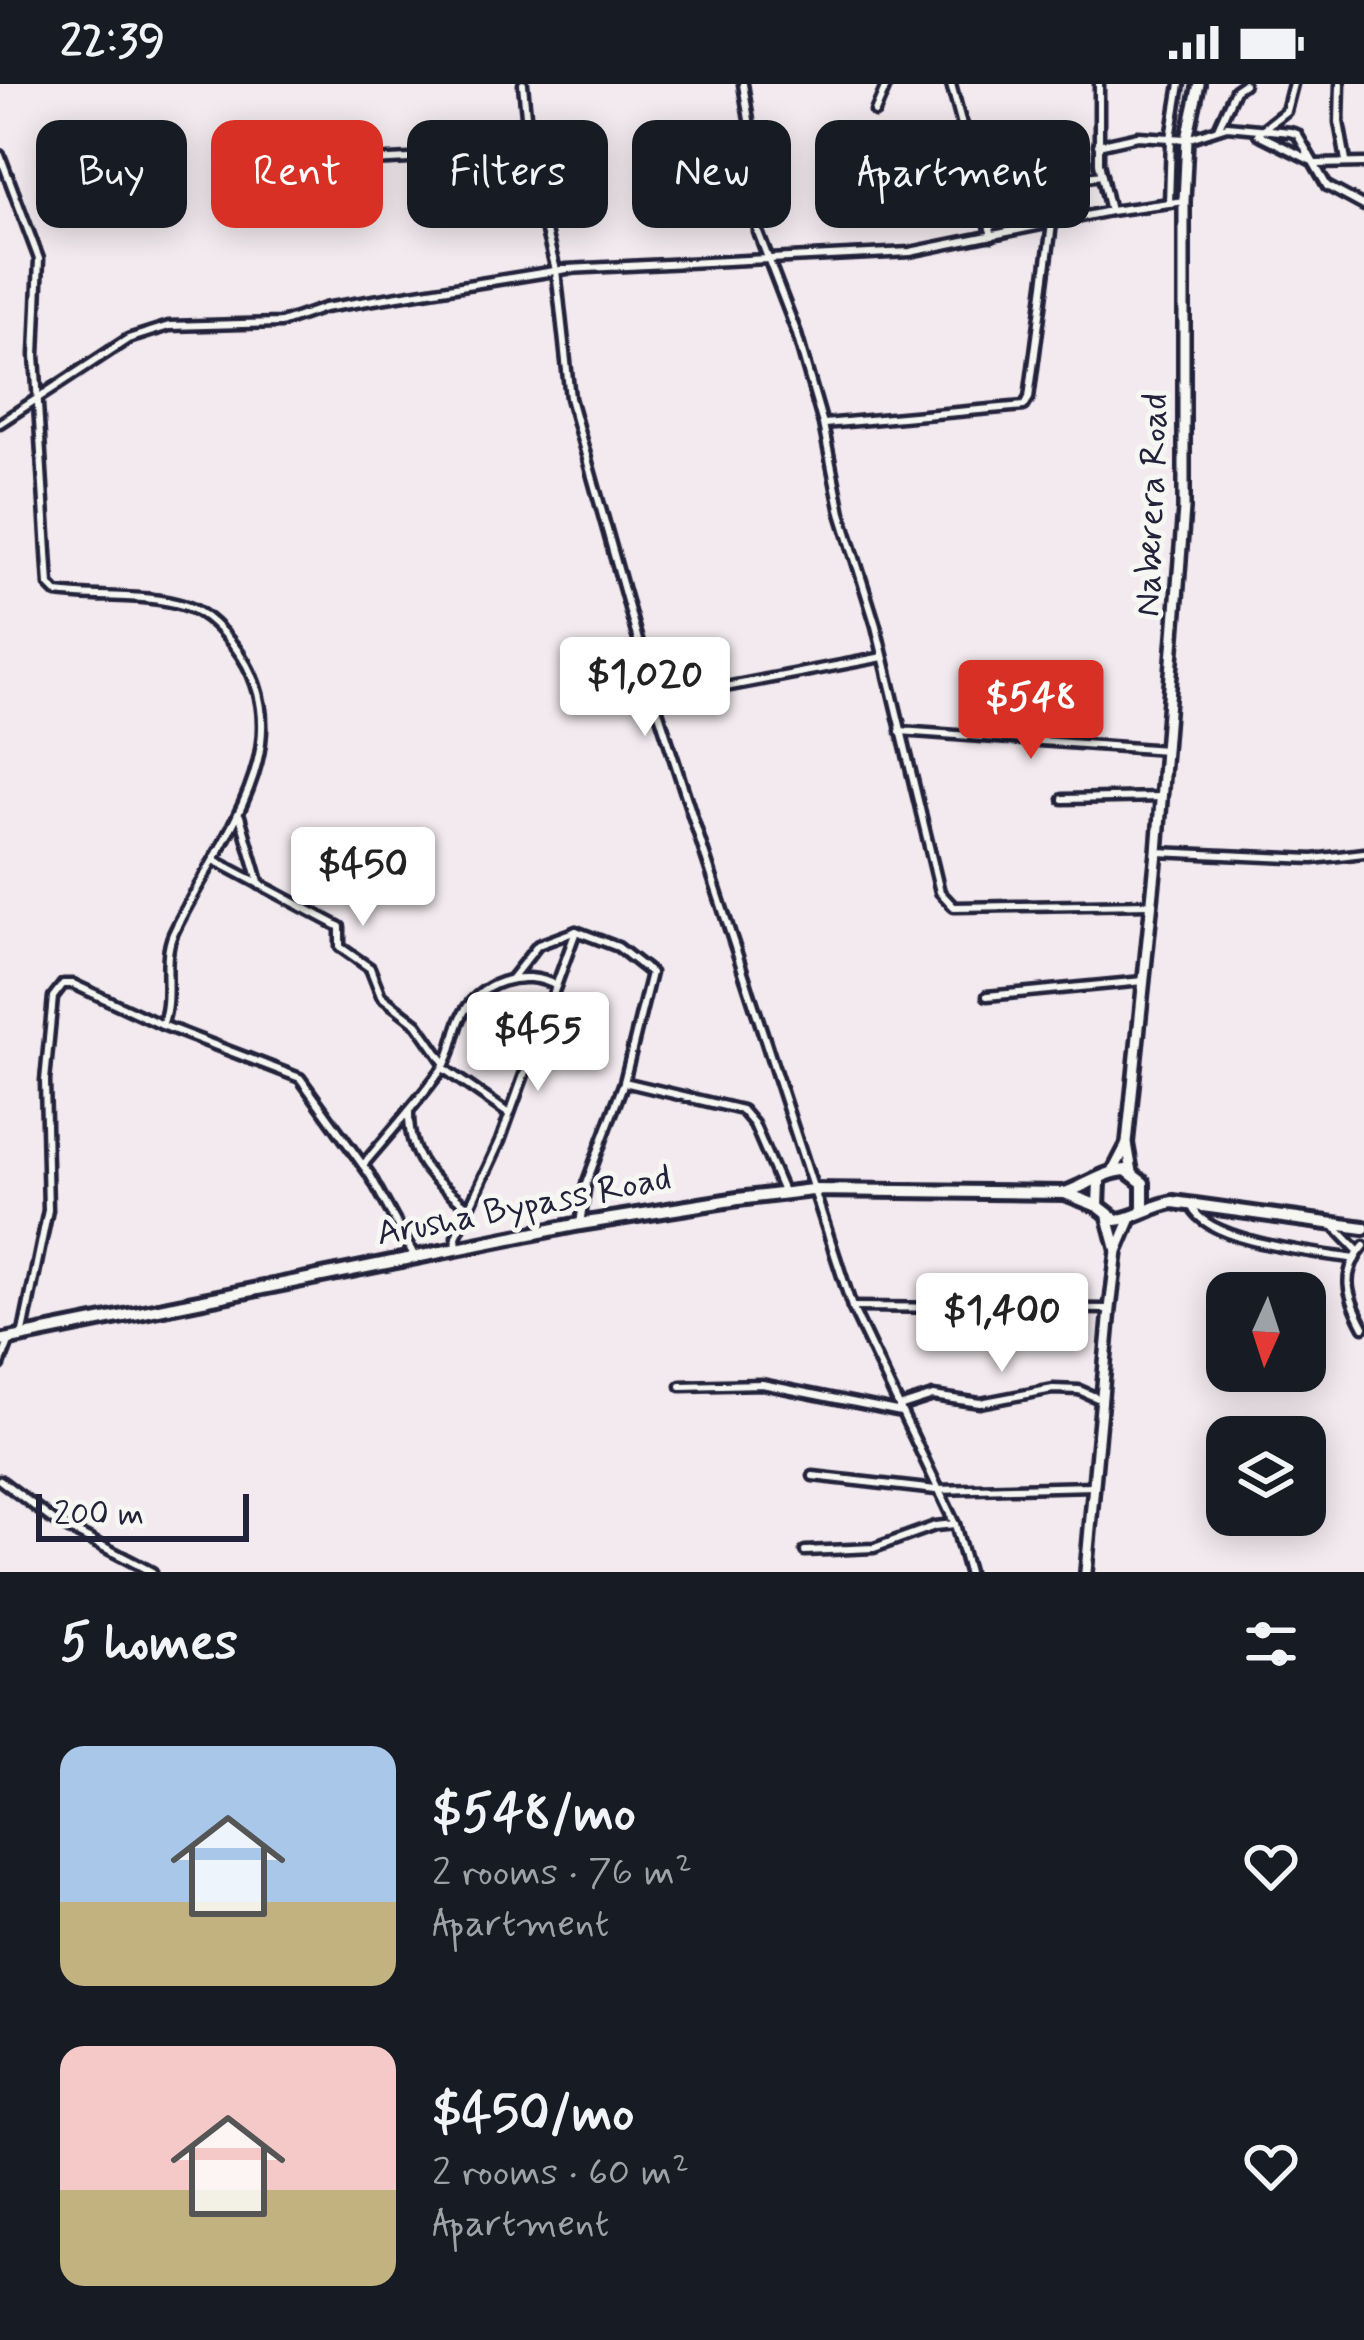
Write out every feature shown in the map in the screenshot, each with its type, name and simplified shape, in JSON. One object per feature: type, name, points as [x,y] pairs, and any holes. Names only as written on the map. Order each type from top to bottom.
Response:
[{"type":"main road","name":"Arusha Bypass Road","points":[[10,1339],[580,1224],[812,1190],[1065,1193],[1099,1182],[1113,1171]]},
{"type":"main road","points":[[1113,1171],[1132,1172],[1173,1202],[1364,1228]]},
{"type":"main road","points":[[1098,1206],[1099,1182]]},
{"type":"main road","points":[[1143,1183],[1143,1208]]},
{"type":"main road","name":"Arusha Bypass Road","points":[[1065,1193],[1098,1206],[1108,1217]]},
{"type":"main road","points":[[1108,1217],[1131,1218],[1143,1208],[1173,1202]]},
{"type":"street","points":[[523,84],[526,120]]},
{"type":"street","points":[[742,84],[754,150],[758,232],[770,256],[823,424],[841,513],[947,903],[954,907],[1151,904]]},
{"type":"street","points":[[874,112],[887,84]]},
{"type":"street","points":[[951,84],[990,232]]},
{"type":"street","points":[[1099,84],[1099,145],[1110,211]]},
{"type":"street","points":[[1169,203],[1171,138],[1180,84]]},
{"type":"street","name":"Naberera Road","points":[[1132,1172],[1127,1143],[1162,797],[1184,509],[1184,201],[1187,139],[1199,84]]},
{"type":"street","points":[[1218,128],[1235,90],[1244,84]]},
{"type":"street","points":[[1255,131],[1286,111],[1293,84]]},
{"type":"street","points":[[1340,84],[1339,122],[1346,160]]},
{"type":"street","points":[[1099,145],[1138,136],[1187,139],[1218,128],[1297,134],[1327,186],[1364,206]]},
{"type":"street","points":[[1255,131],[1315,162],[1364,163]]},
{"type":"street","points":[[0,154],[39,260],[38,400],[49,585],[53,591],[186,606],[224,633],[254,676],[261,741],[240,816],[170,942],[162,1025]]},
{"type":"street","points":[[990,232],[1048,182],[1102,176]]},
{"type":"street","points":[[1090,215],[1184,201]]},
{"type":"street","points":[[546,228],[556,270],[570,398],[655,701],[852,1307],[955,1524],[968,1572]]},
{"type":"street","points":[[0,423],[128,339],[169,326],[280,323],[324,308],[556,270],[910,252],[1021,228]]},
{"type":"street","points":[[823,424],[1024,406],[1029,398],[1051,228]]},
{"type":"street","points":[[655,701],[883,658]]},
{"type":"street","points":[[900,731],[1166,751]]},
{"type":"street","points":[[1063,799],[1162,797]]},
{"type":"street","points":[[240,816],[260,885]]},
{"type":"street","points":[[1157,852],[1313,859],[1364,853]]},
{"type":"street","points":[[215,860],[340,927],[340,947],[370,968],[380,997],[418,1024],[444,1066],[509,1114]]},
{"type":"street","points":[[512,979],[538,945],[576,931],[618,947],[651,973],[624,1082],[592,1161],[580,1224]]},
{"type":"street","points":[[457,1249],[456,1237],[509,1114],[576,931]]},
{"type":"street","points":[[363,1165],[444,1066],[478,993],[512,979],[535,977],[556,986]]},
{"type":"street","points":[[986,997],[1143,981]]},
{"type":"street","points":[[0,1364],[48,1210],[45,1081],[53,997],[63,984],[73,984],[138,1018],[300,1078],[363,1165],[415,1257]]},
{"type":"street","points":[[624,1082],[742,1109],[754,1124],[784,1195]]},
{"type":"street","points":[[409,1110],[409,1134],[418,1162],[469,1208]]},
{"type":"street","name":"Naberera Road","points":[[1113,1171],[1127,1143]]},
{"type":"street","points":[[1191,1206],[1200,1222],[1258,1241],[1359,1252]]},
{"type":"street","points":[[1108,1217],[1117,1251]]},
{"type":"street","points":[[1087,1572],[1117,1251],[1131,1218]]},
{"type":"street","points":[[1330,1223],[1359,1252]]},
{"type":"street","points":[[1359,1252],[1347,1286],[1364,1327]]},
{"type":"street","points":[[852,1307],[1110,1309]]},
{"type":"street","points":[[681,1386],[762,1384],[900,1409],[933,1396],[980,1403],[1071,1388],[1102,1400]]},
{"type":"street","points":[[812,1476],[936,1490],[1094,1486]]},
{"type":"street","points":[[0,1480],[54,1521],[152,1572]]},
{"type":"street","points":[[806,1551],[874,1548],[935,1526],[955,1524]]}]
